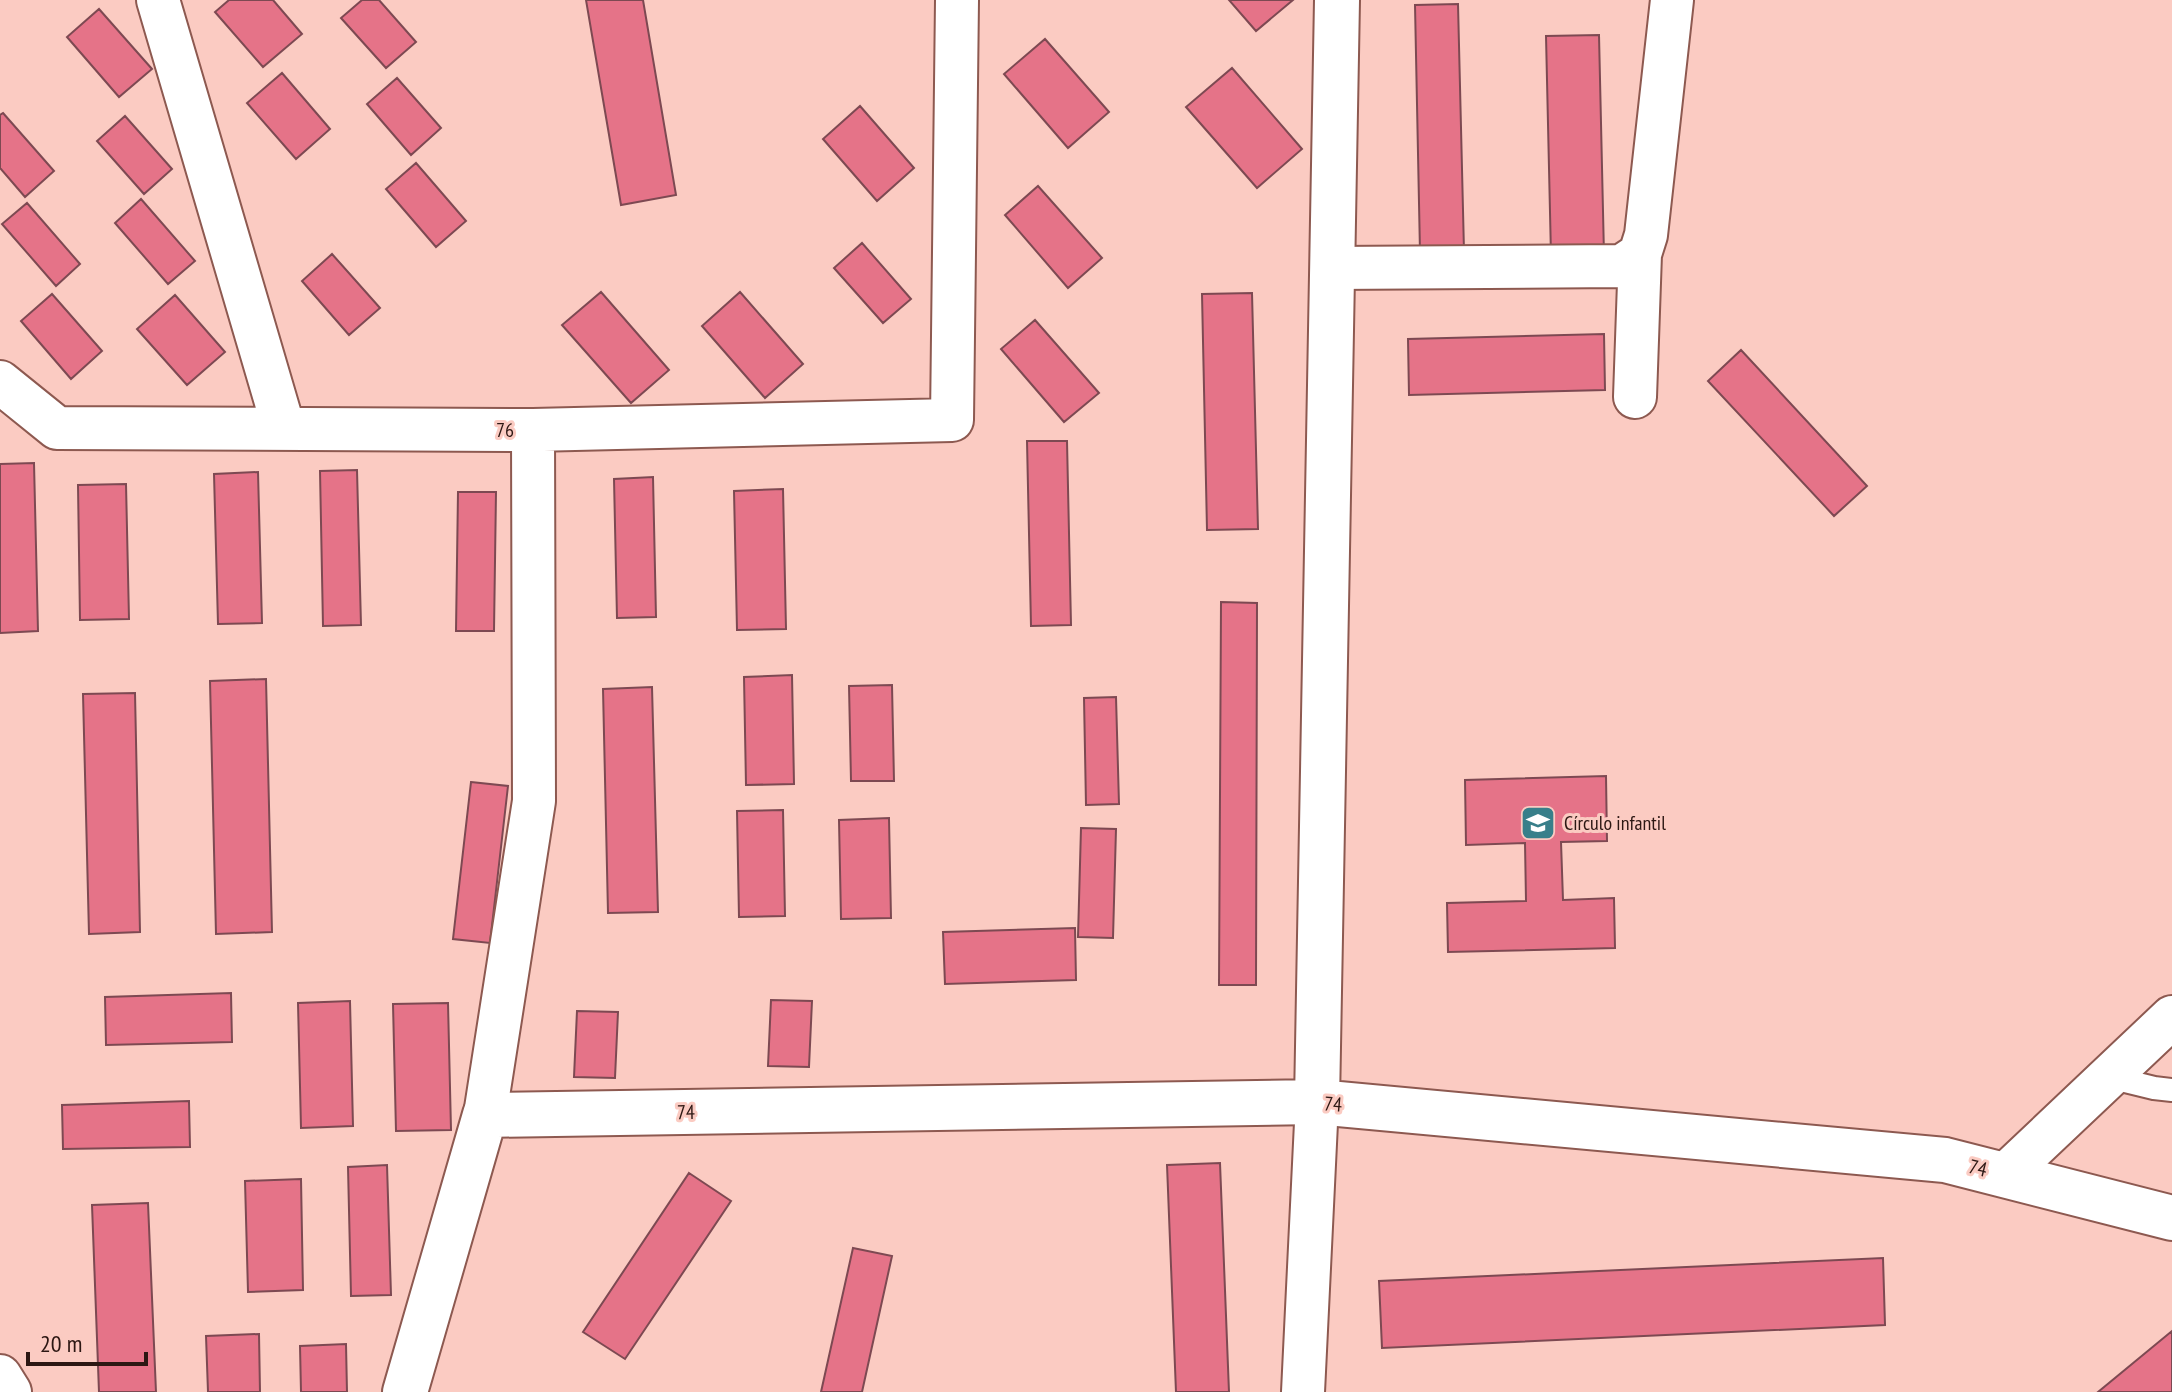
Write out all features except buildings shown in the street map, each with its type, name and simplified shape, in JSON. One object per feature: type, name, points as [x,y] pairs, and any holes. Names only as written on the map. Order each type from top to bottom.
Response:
[{"type":"street","points":[[158,0],[284,429]]},
{"type":"street","name":"76","points":[[0,382],[57,428],[533,430],[952,420],[957,0]]},
{"type":"street","points":[[1303,1392],[1317,1102],[1337,0]]},
{"type":"street","points":[[1635,397],[1640,254],[1646,235],[1672,0]]},
{"type":"street","points":[[1332,268],[1622,266],[1640,254]]},
{"type":"street","points":[[405,1392],[485,1115],[534,801],[533,430]]},
{"type":"street","points":[[2005,1175],[2172,1017]]},
{"type":"street","name":"74","points":[[485,1115],[1317,1102],[1945,1160],[2172,1218]]},
{"type":"street","points":[[0,1376],[10,1392]]},
{"type":"lane","points":[[2109,1077],[2172,1090]]},
{"type":"place","name":"Círculo infantil","points":[[1538,823]]}]
